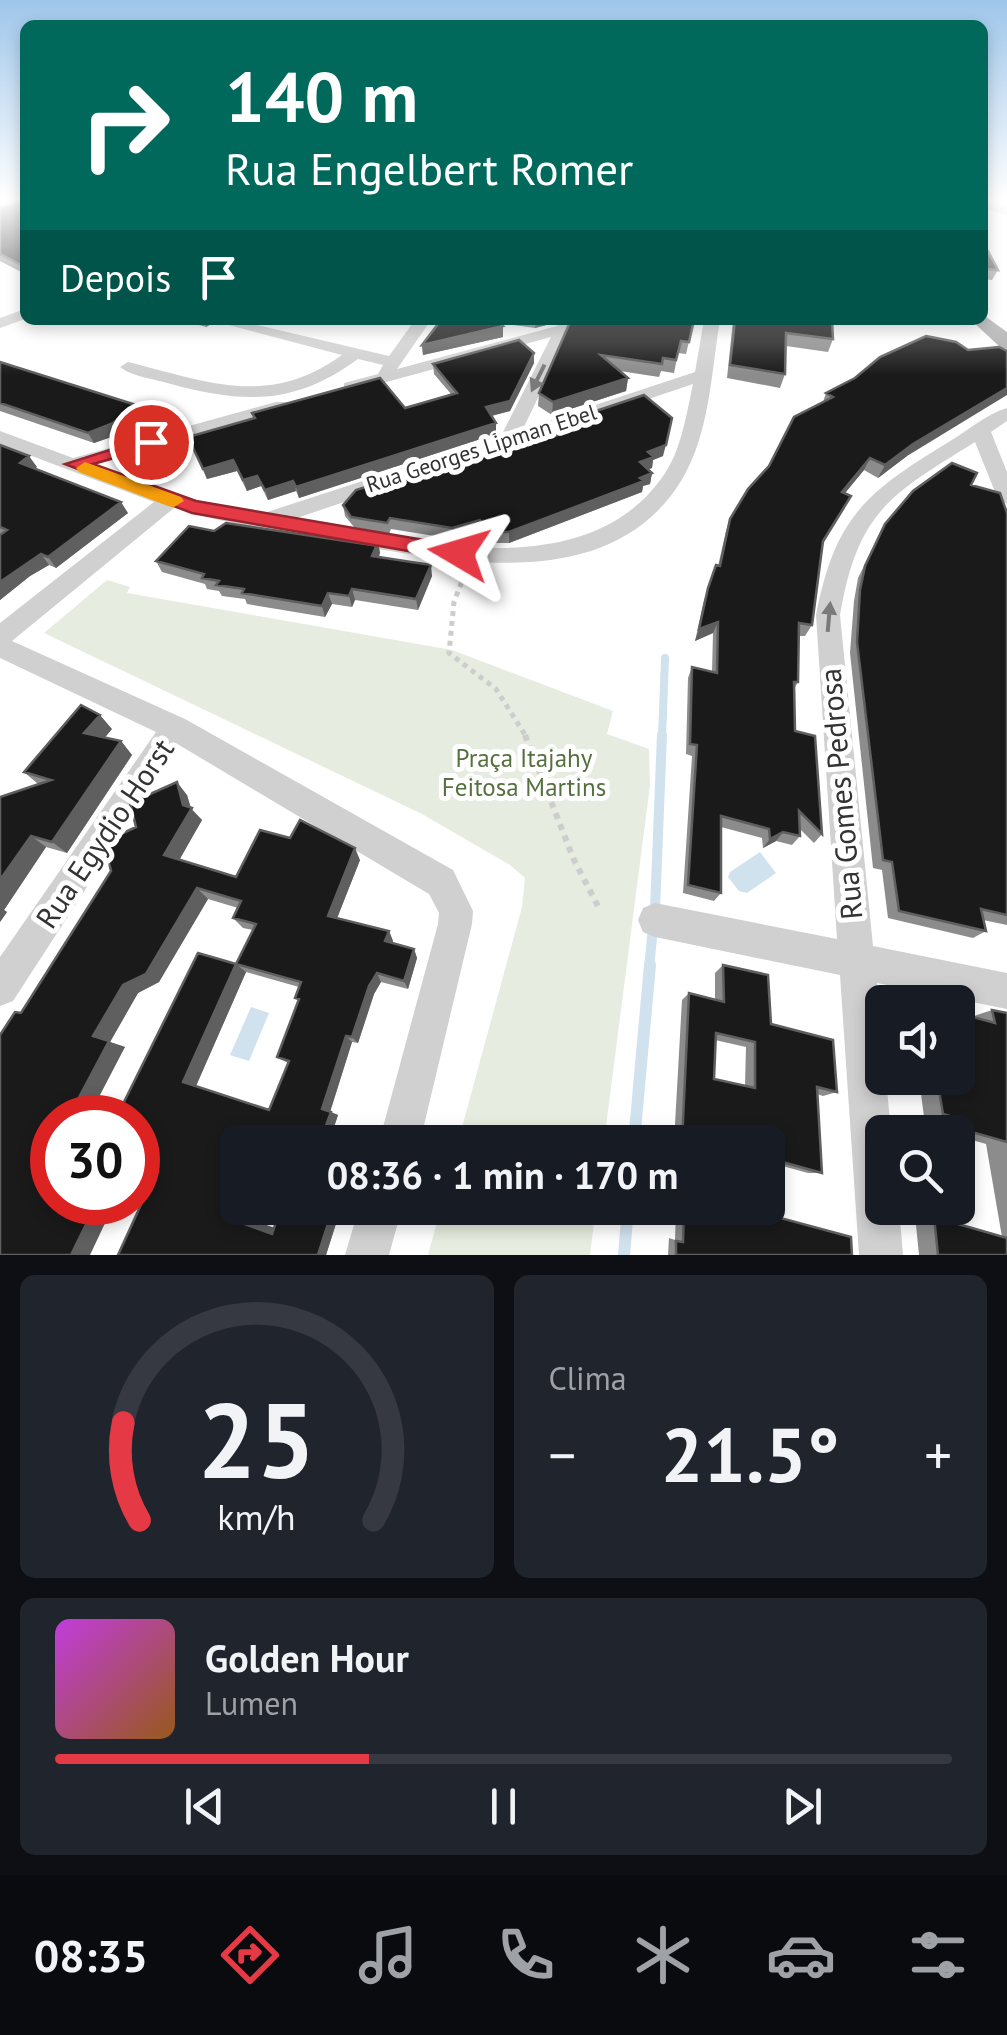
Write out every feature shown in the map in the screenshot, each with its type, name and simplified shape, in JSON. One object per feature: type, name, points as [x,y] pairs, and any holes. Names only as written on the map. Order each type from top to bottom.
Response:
[{"type":"main road","points":[[988,314],[1002,347]]},
{"type":"street","points":[[237,325],[394,362]]},
{"type":"street","points":[[382,378],[420,325]]},
{"type":"street","points":[[74,464],[561,325]]},
{"type":"street","points":[[510,437],[564,325]]},
{"type":"street","points":[[0,437],[171,500],[261,522],[472,554],[541,554],[575,546],[646,508],[672,480],[688,438],[711,325]]},
{"type":"street","points":[[128,366],[227,393],[254,395],[322,379],[356,353]]},
{"type":"street","name":"Rua Georges Lipman Ebel","points":[[261,522],[701,376]]},
{"type":"street","name":"Rua Gomes Pedrosa","points":[[880,1255],[828,615],[838,564],[859,521],[884,497],[1007,413]]},
{"type":"street","points":[[981,432],[1007,497]]},
{"type":"street","points":[[0,637],[171,500]]},
{"type":"street","points":[[0,647],[175,728],[441,882],[456,911],[404,1125]]},
{"type":"street","name":"Rua Egydio Horst","points":[[0,988],[175,728]]},
{"type":"street","points":[[655,920],[1007,991]]},
{"type":"street","points":[[368,1255],[376,1225]]},
{"type":"path","points":[[472,554],[454,602],[449,653],[488,682],[508,703],[557,808],[583,884],[600,910]]},
{"type":"green space","name":"Praça Itajahy Feitosa Martins","points":[[107,580],[130,587],[127,593],[452,650],[613,711],[607,734],[649,749],[650,785],[606,1125],[463,1125],[522,907],[525,878],[510,865],[422,814],[44,633]]},
{"type":"green space","points":[[436,1225],[594,1225],[590,1255],[428,1255]]},
{"type":"water","points":[[760,852],[776,873],[747,893],[739,891],[728,877],[730,872]]},
{"type":"water","points":[[251,1007],[269,1013],[249,1061],[230,1055]]},
{"type":"building","points":[[988,259],[992,259],[998,270],[988,269]]},
{"type":"building","points":[[437,325],[503,326],[422,345]]},
{"type":"building","points":[[569,325],[693,325],[689,342],[681,341],[676,360],[663,358],[662,364],[601,355],[628,378],[553,402],[539,393]]},
{"type":"building","points":[[734,325],[832,325],[833,339],[786,333],[785,374],[730,365]]},
{"type":"building","points":[[926,336],[956,342],[968,350],[999,347],[1007,351],[1007,388],[885,465],[870,458],[842,492],[851,496],[823,541],[812,625],[799,623],[798,682],[794,682],[795,731],[815,736],[822,834],[799,811],[800,836],[783,832],[770,839],[769,829],[721,816],[721,893],[688,885],[697,745],[690,744],[692,667],[717,673],[718,622],[699,629],[708,588],[716,565],[720,566],[730,519],[748,489],[769,466],[794,417],[833,397],[826,393],[855,378],[880,357]]},
{"type":"building","points":[[519,340],[534,353],[510,401],[486,407],[496,423],[296,487],[293,481],[265,490],[257,476],[243,480],[233,460],[203,469],[188,437],[255,418],[252,413],[380,378],[405,408],[457,393],[433,364]]},
{"type":"building","points":[[0,362],[139,406],[88,433],[0,403]]},
{"type":"building","points":[[644,395],[672,418],[666,445],[648,452],[654,457],[640,462],[652,473],[640,478],[644,481],[509,532],[485,532],[480,520],[452,528],[390,518],[387,523],[351,517],[343,505],[356,490],[512,439],[520,448],[572,430],[567,425],[573,423],[569,420]]},
{"type":"building","points":[[0,445],[29,456],[20,463],[121,502],[48,557],[41,554],[0,582],[0,535],[7,530],[0,527]]},
{"type":"building","points":[[952,463],[977,473],[971,485],[1000,493],[1007,513],[1007,915],[981,909],[986,931],[899,911],[892,862],[883,860],[857,642],[865,566],[885,524],[913,491]]},
{"type":"building","points":[[226,523],[372,545],[368,540],[378,542],[372,556],[431,565],[416,599],[352,589],[349,596],[328,593],[322,606],[242,593],[244,589],[216,585],[219,581],[202,578],[204,574],[156,561],[189,526],[214,531]]},
{"type":"building","points":[[81,705],[100,715],[84,733],[121,741],[52,842],[31,836],[0,880],[0,797],[51,780],[24,772]]},
{"type":"building","points":[[177,782],[183,805],[192,808],[164,855],[236,877],[260,830],[290,838],[300,820],[355,848],[328,916],[389,931],[385,941],[414,949],[404,981],[377,973],[369,986],[352,1037],[346,1036],[322,1109],[331,1112],[326,1125],[220,1125],[220,1225],[247,1225],[272,1234],[275,1225],[328,1225],[318,1255],[118,1255],[132,1225],[160,1225],[160,1095],[127,1095],[198,953],[236,964],[256,924],[233,918],[241,901],[197,888],[146,974],[123,985],[93,1036],[109,1041],[80,1095],[30,1095],[30,1225],[86,1225],[71,1255],[0,1255],[0,1035],[15,1012],[21,1013],[111,871],[104,842],[136,827],[130,803]],"holes":[[[236,964],[301,982],[295,998],[299,999],[277,1057],[289,1061],[269,1110],[183,1082]]]},
{"type":"building","points":[[723,965],[768,975],[771,1024],[833,1040],[837,1092],[817,1087],[822,1173],[785,1163],[785,1125],[683,1125],[689,993],[724,1002]],"holes":[[[716,1033],[755,1042],[755,1088],[714,1079]]]},
{"type":"building","points":[[992,1010],[1007,1013],[1007,1142],[975,1133],[975,1115],[943,1114],[940,1095],[975,1095],[975,1018],[995,1023]]},
{"type":"building","points":[[785,1219],[851,1237],[852,1255],[676,1255],[676,1241],[683,1242],[684,1225],[785,1225]]},
{"type":"building","points":[[935,1225],[962,1225],[1007,1238],[1007,1255],[938,1255]]},
{"type":"waterway","points":[[662,738],[665,658]]},
{"type":"waterway","points":[[655,909],[662,735]]},
{"type":"waterway","points":[[649,968],[653,928]]},
{"type":"waterway","points":[[636,1125],[650,965]]},
{"type":"waterway","points":[[624,1255],[627,1225]]},
{"type":"slow traffic","points":[[85,468],[174,501]]},
{"type":"route","points":[[151,442],[74,464],[192,507],[261,522],[459,553]]}]
